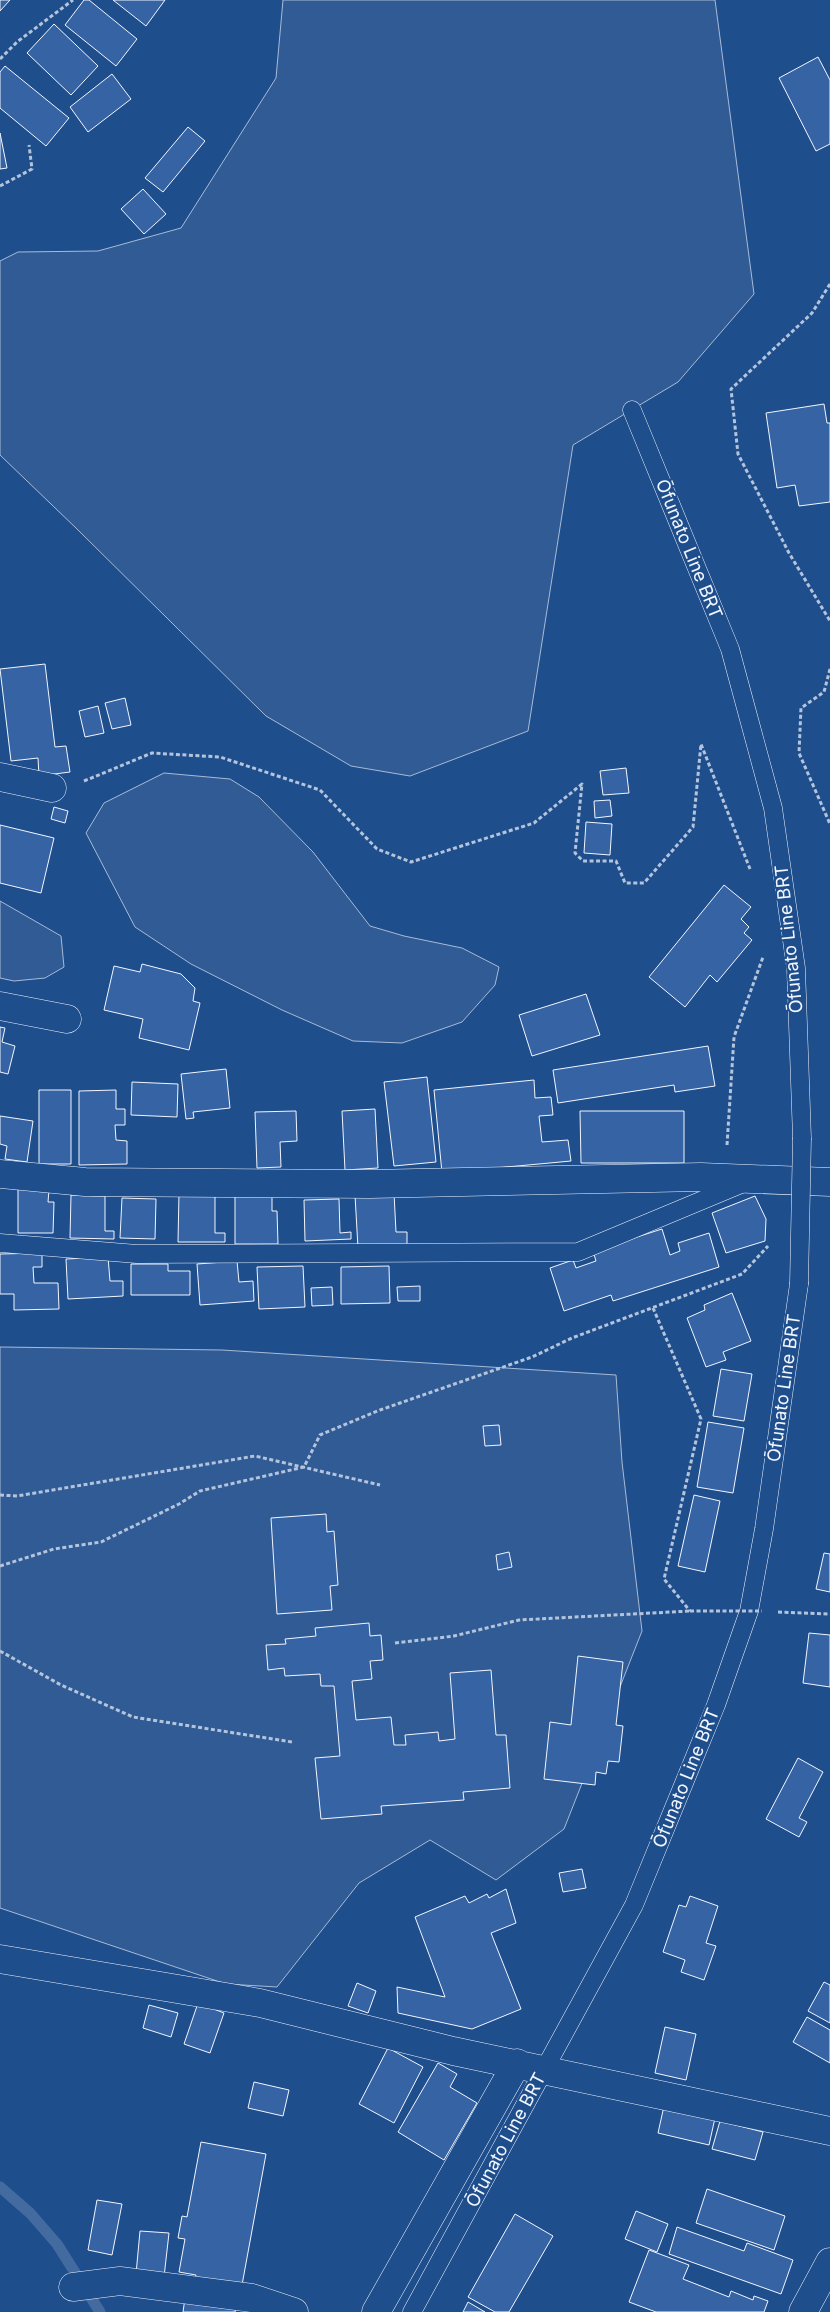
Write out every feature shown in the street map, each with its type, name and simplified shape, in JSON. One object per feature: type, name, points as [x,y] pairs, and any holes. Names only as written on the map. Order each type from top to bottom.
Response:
[{"type":"street","points":[[0,776],[52,788]]},
{"type":"street","points":[[0,1006],[67,1019]]},
{"type":"street","points":[[0,1174],[86,1182],[361,1184],[726,1178],[830,1182]]},
{"type":"street","points":[[0,1959],[260,2003],[453,2051],[517,2063],[830,2131]]},
{"type":"street","points":[[376,2312],[517,2063]]},
{"type":"street","points":[[803,2312],[830,2262]]},
{"type":"street","points":[[72,2287],[120,2281],[252,2298],[294,2312]]},
{"type":"lane","name":"Ōfunato Line BRT","points":[[412,2312],[634,1905],[716,1705],[750,1611],[764,1529],[799,1284],[802,1138],[796,968],[773,808],[730,649],[632,410]]},
{"type":"lane","points":[[0,1243],[137,1254],[578,1252],[753,1179]]},
{"type":"path","points":[[0,60],[17,42],[73,0]]},
{"type":"path","points":[[0,186],[32,169],[29,145]]},
{"type":"path","points":[[830,284],[812,313],[731,389],[738,454],[789,553],[830,622]]},
{"type":"path","points":[[830,669],[824,692],[801,708],[800,753],[830,824]]},
{"type":"path","points":[[52,788],[88,780],[152,753],[220,757],[320,790],[377,849],[411,862],[534,823],[582,784],[575,853],[583,860],[616,861],[625,883],[644,883],[692,827],[701,744],[751,870]]},
{"type":"path","points":[[726,1178],[734,1037],[764,955]]},
{"type":"path","points":[[0,1566],[54,1549],[101,1542],[179,1504],[200,1491],[304,1467],[320,1436],[380,1410],[532,1357],[572,1338],[742,1274],[768,1248],[770,1238]]},
{"type":"path","points":[[653,1308],[701,1419],[664,1578],[690,1611]]},
{"type":"path","points":[[0,1495],[17,1496],[255,1456],[380,1485]]},
{"type":"path","points":[[394,1643],[454,1636],[519,1620],[690,1611],[830,1614]]},
{"type":"path","points":[[0,1651],[62,1685],[132,1717],[292,1742]]},
{"type":"shaded area","points":[[283,0],[715,0],[754,294],[678,382],[573,445],[528,731],[410,776],[351,766],[266,716],[0,455],[0,261],[18,252],[98,251],[181,228],[276,78]]},
{"type":"shaded area","points":[[164,773],[230,779],[259,797],[313,852],[370,926],[404,936],[462,948],[499,967],[495,985],[462,1022],[402,1043],[353,1041],[282,1010],[191,964],[135,927],[86,833],[104,803]]},
{"type":"shaded area","points":[[0,901],[61,936],[64,967],[45,978],[14,981],[0,978]]},
{"type":"shaded area","points":[[0,1347],[222,1350],[616,1375],[622,1462],[642,1631],[564,1829],[496,1880],[430,1840],[359,1883],[277,1987],[226,1984],[0,1908]]},
{"type":"building","points":[[0,0],[10,0],[0,11]]},
{"type":"building","points":[[84,0],[89,0],[137,39],[116,66],[65,25]]},
{"type":"building","points":[[113,0],[165,0],[146,26]]},
{"type":"building","points":[[54,24],[98,66],[71,95],[27,53]]},
{"type":"building","points":[[818,57],[830,80],[830,144],[816,151],[779,78]]},
{"type":"building","points":[[5,66],[69,118],[46,146],[0,108],[0,72]]},
{"type":"building","points":[[112,74],[131,99],[88,132],[70,107]]},
{"type":"building","points":[[188,127],[205,141],[163,192],[145,178]]},
{"type":"building","points":[[0,133],[7,168],[0,169]]},
{"type":"building","points":[[143,189],[166,214],[144,234],[121,209]]},
{"type":"building","points":[[824,404],[827,423],[830,423],[830,502],[799,506],[795,485],[777,488],[766,413]]},
{"type":"building","points":[[45,664],[55,747],[66,746],[70,772],[39,776],[38,758],[11,761],[0,669]]},
{"type":"building","points":[[125,698],[131,725],[112,729],[105,703]]},
{"type":"building","points":[[98,706],[104,733],[85,737],[79,711]]},
{"type":"building","points":[[626,768],[629,793],[603,795],[600,771]]},
{"type":"building","points":[[610,800],[612,816],[595,818],[594,801]]},
{"type":"building","points":[[54,807],[68,811],[65,823],[51,819]]},
{"type":"building","points":[[586,822],[612,824],[610,855],[584,853]]},
{"type":"building","points":[[0,825],[54,838],[41,893],[0,883]]},
{"type":"building","points":[[724,885],[751,907],[741,919],[749,927],[744,933],[752,940],[717,982],[710,975],[685,1007],[649,977]]},
{"type":"building","points":[[142,964],[181,974],[195,988],[193,1001],[200,1003],[189,1050],[139,1038],[143,1019],[104,1010],[114,966],[140,972]]},
{"type":"building","points":[[586,994],[600,1035],[532,1056],[519,1015]]},
{"type":"building","points":[[0,1027],[5,1028],[2,1042],[15,1046],[8,1074],[0,1072]]},
{"type":"building","points":[[708,1046],[715,1086],[675,1092],[674,1085],[558,1103],[553,1070]]},
{"type":"building","points":[[226,1069],[230,1108],[193,1112],[194,1118],[186,1119],[181,1074]]},
{"type":"building","points":[[427,1077],[436,1162],[394,1166],[384,1082]]},
{"type":"building","points":[[534,1080],[535,1098],[551,1097],[553,1115],[539,1116],[542,1142],[568,1140],[571,1161],[442,1173],[434,1090]]},
{"type":"building","points":[[132,1082],[178,1084],[177,1117],[131,1115]]},
{"type":"building","points":[[39,1090],[71,1090],[71,1164],[39,1164]]},
{"type":"building","points":[[116,1090],[116,1109],[125,1109],[125,1125],[115,1125],[116,1140],[127,1141],[127,1164],[79,1165],[79,1091]]},
{"type":"building","points":[[375,1109],[378,1168],[345,1170],[342,1111]]},
{"type":"building","points":[[296,1111],[297,1141],[280,1142],[281,1167],[257,1168],[255,1112]]},
{"type":"building","points":[[580,1111],[684,1111],[684,1163],[581,1163]]},
{"type":"building","points":[[0,1116],[33,1121],[27,1162],[5,1159],[7,1146],[0,1144]]},
{"type":"building","points":[[18,1189],[49,1190],[48,1202],[54,1202],[53,1233],[18,1233]]},
{"type":"building","points":[[179,1193],[215,1193],[215,1233],[225,1233],[225,1242],[178,1242]]},
{"type":"building","points":[[394,1193],[396,1232],[407,1232],[407,1245],[358,1248],[355,1195]]},
{"type":"building","points":[[235,1194],[272,1195],[272,1211],[277,1211],[278,1244],[235,1244]]},
{"type":"building","points":[[71,1195],[105,1196],[105,1231],[114,1231],[114,1239],[70,1238]]},
{"type":"building","points":[[755,1196],[766,1219],[765,1241],[726,1253],[712,1213]]},
{"type":"building","points":[[122,1198],[156,1199],[155,1239],[120,1238]]},
{"type":"building","points":[[339,1199],[340,1233],[351,1232],[351,1239],[305,1241],[304,1200]]},
{"type":"building","points":[[662,1229],[670,1255],[680,1251],[678,1243],[709,1233],[719,1267],[613,1301],[611,1295],[564,1311],[550,1268],[573,1260],[576,1268],[596,1261],[593,1251]]},
{"type":"building","points":[[42,1253],[42,1267],[33,1267],[34,1283],[58,1283],[59,1309],[14,1310],[14,1294],[0,1294],[0,1254]]},
{"type":"building","points":[[108,1257],[110,1281],[123,1281],[123,1296],[68,1299],[66,1259]]},
{"type":"building","points":[[237,1261],[239,1282],[253,1281],[254,1301],[200,1305],[197,1264]]},
{"type":"building","points":[[131,1264],[168,1264],[168,1271],[190,1271],[190,1295],[131,1295]]},
{"type":"building","points":[[303,1266],[305,1307],[259,1309],[257,1267]]},
{"type":"building","points":[[389,1266],[390,1303],[341,1304],[341,1267]]},
{"type":"building","points":[[420,1286],[420,1301],[398,1301],[397,1287]]},
{"type":"building","points":[[332,1287],[333,1305],[312,1306],[311,1288]]},
{"type":"building","points":[[732,1293],[751,1341],[723,1352],[726,1360],[706,1367],[687,1318],[705,1310],[704,1305]]},
{"type":"building","points":[[721,1369],[752,1374],[744,1421],[713,1416]]},
{"type":"building","points":[[708,1422],[744,1428],[733,1493],[697,1487]]},
{"type":"building","points":[[499,1425],[501,1445],[485,1446],[483,1426]]},
{"type":"building","points":[[694,1495],[720,1501],[705,1572],[678,1566]]},
{"type":"building","points":[[326,1514],[327,1532],[334,1531],[338,1585],[330,1586],[332,1610],[277,1614],[271,1518]]},
{"type":"building","points":[[509,1552],[512,1567],[498,1570],[496,1555]]},
{"type":"building","points":[[824,1553],[830,1554],[830,1592],[816,1589]]},
{"type":"building","points":[[369,1623],[370,1636],[381,1635],[383,1660],[370,1661],[372,1679],[352,1681],[356,1720],[391,1717],[394,1745],[406,1745],[405,1735],[438,1732],[439,1741],[455,1739],[450,1673],[491,1670],[496,1735],[506,1735],[510,1788],[463,1792],[464,1800],[381,1806],[382,1814],[321,1819],[315,1758],[340,1756],[334,1686],[321,1686],[320,1674],[285,1676],[284,1668],[268,1670],[266,1645],[286,1644],[285,1639],[316,1636],[315,1628]]},
{"type":"building","points":[[809,1633],[830,1635],[830,1687],[803,1683]]},
{"type":"building","points":[[578,1656],[623,1662],[616,1725],[623,1726],[619,1762],[608,1761],[606,1774],[596,1772],[595,1785],[544,1779],[550,1722],[571,1725]]},
{"type":"building","points":[[798,1758],[823,1772],[799,1818],[807,1822],[799,1837],[766,1819]]},
{"type":"building","points":[[582,1869],[586,1888],[563,1892],[559,1873]]},
{"type":"building","points":[[506,1889],[516,1923],[491,1933],[521,2009],[472,2029],[398,2013],[397,1987],[445,1997],[415,1917],[465,1896],[469,1903],[487,1894],[489,1898]]},
{"type":"building","points":[[690,1896],[718,1906],[706,1943],[716,1946],[704,1980],[681,1972],[685,1960],[663,1952],[679,1905],[686,1907]]},
{"type":"building","points":[[824,1982],[830,1985],[830,2023],[808,2011]]},
{"type":"building","points":[[357,1983],[376,1991],[368,2013],[348,2006]]},
{"type":"building","points":[[198,2003],[224,2013],[210,2053],[184,2044]]},
{"type":"building","points":[[149,2005],[178,2013],[171,2037],[143,2028]]},
{"type":"building","points":[[807,2017],[830,2030],[830,2063],[793,2042]]},
{"type":"building","points":[[665,2027],[696,2034],[686,2080],[655,2073]]},
{"type":"building","points":[[388,2048],[423,2067],[394,2123],[359,2104]]},
{"type":"building","points":[[438,2063],[457,2074],[450,2087],[477,2103],[444,2160],[398,2132]]},
{"type":"building","points":[[254,2082],[289,2090],[283,2116],[248,2108]]},
{"type":"building","points":[[664,2106],[715,2118],[709,2145],[658,2133]]},
{"type":"building","points":[[720,2121],[763,2132],[755,2160],[712,2149]]},
{"type":"building","points":[[201,2142],[266,2154],[242,2285],[195,2284],[196,2275],[179,2272],[185,2239],[178,2238],[182,2216],[187,2217]]},
{"type":"building","points":[[707,2189],[785,2216],[774,2250],[696,2223]]},
{"type":"building","points":[[97,2200],[122,2204],[112,2255],[88,2250]]},
{"type":"building","points":[[636,2211],[668,2224],[657,2252],[625,2239]]},
{"type":"building","points":[[515,2214],[553,2236],[509,2312],[495,2312],[468,2297]]},
{"type":"building","points":[[677,2227],[744,2251],[747,2243],[793,2260],[781,2294],[669,2254]]},
{"type":"building","points":[[140,2231],[169,2233],[164,2277],[136,2274]]},
{"type":"building","points":[[649,2250],[689,2265],[683,2279],[729,2297],[731,2291],[753,2300],[754,2296],[768,2301],[764,2312],[656,2312],[629,2302]]},
{"type":"building","points":[[185,2298],[236,2307],[235,2312],[183,2312]]},
{"type":"building","points":[[468,2302],[485,2312],[463,2312]]},
{"type":"waterway","points":[[0,2187],[30,2213],[57,2244],[100,2312]]}]
